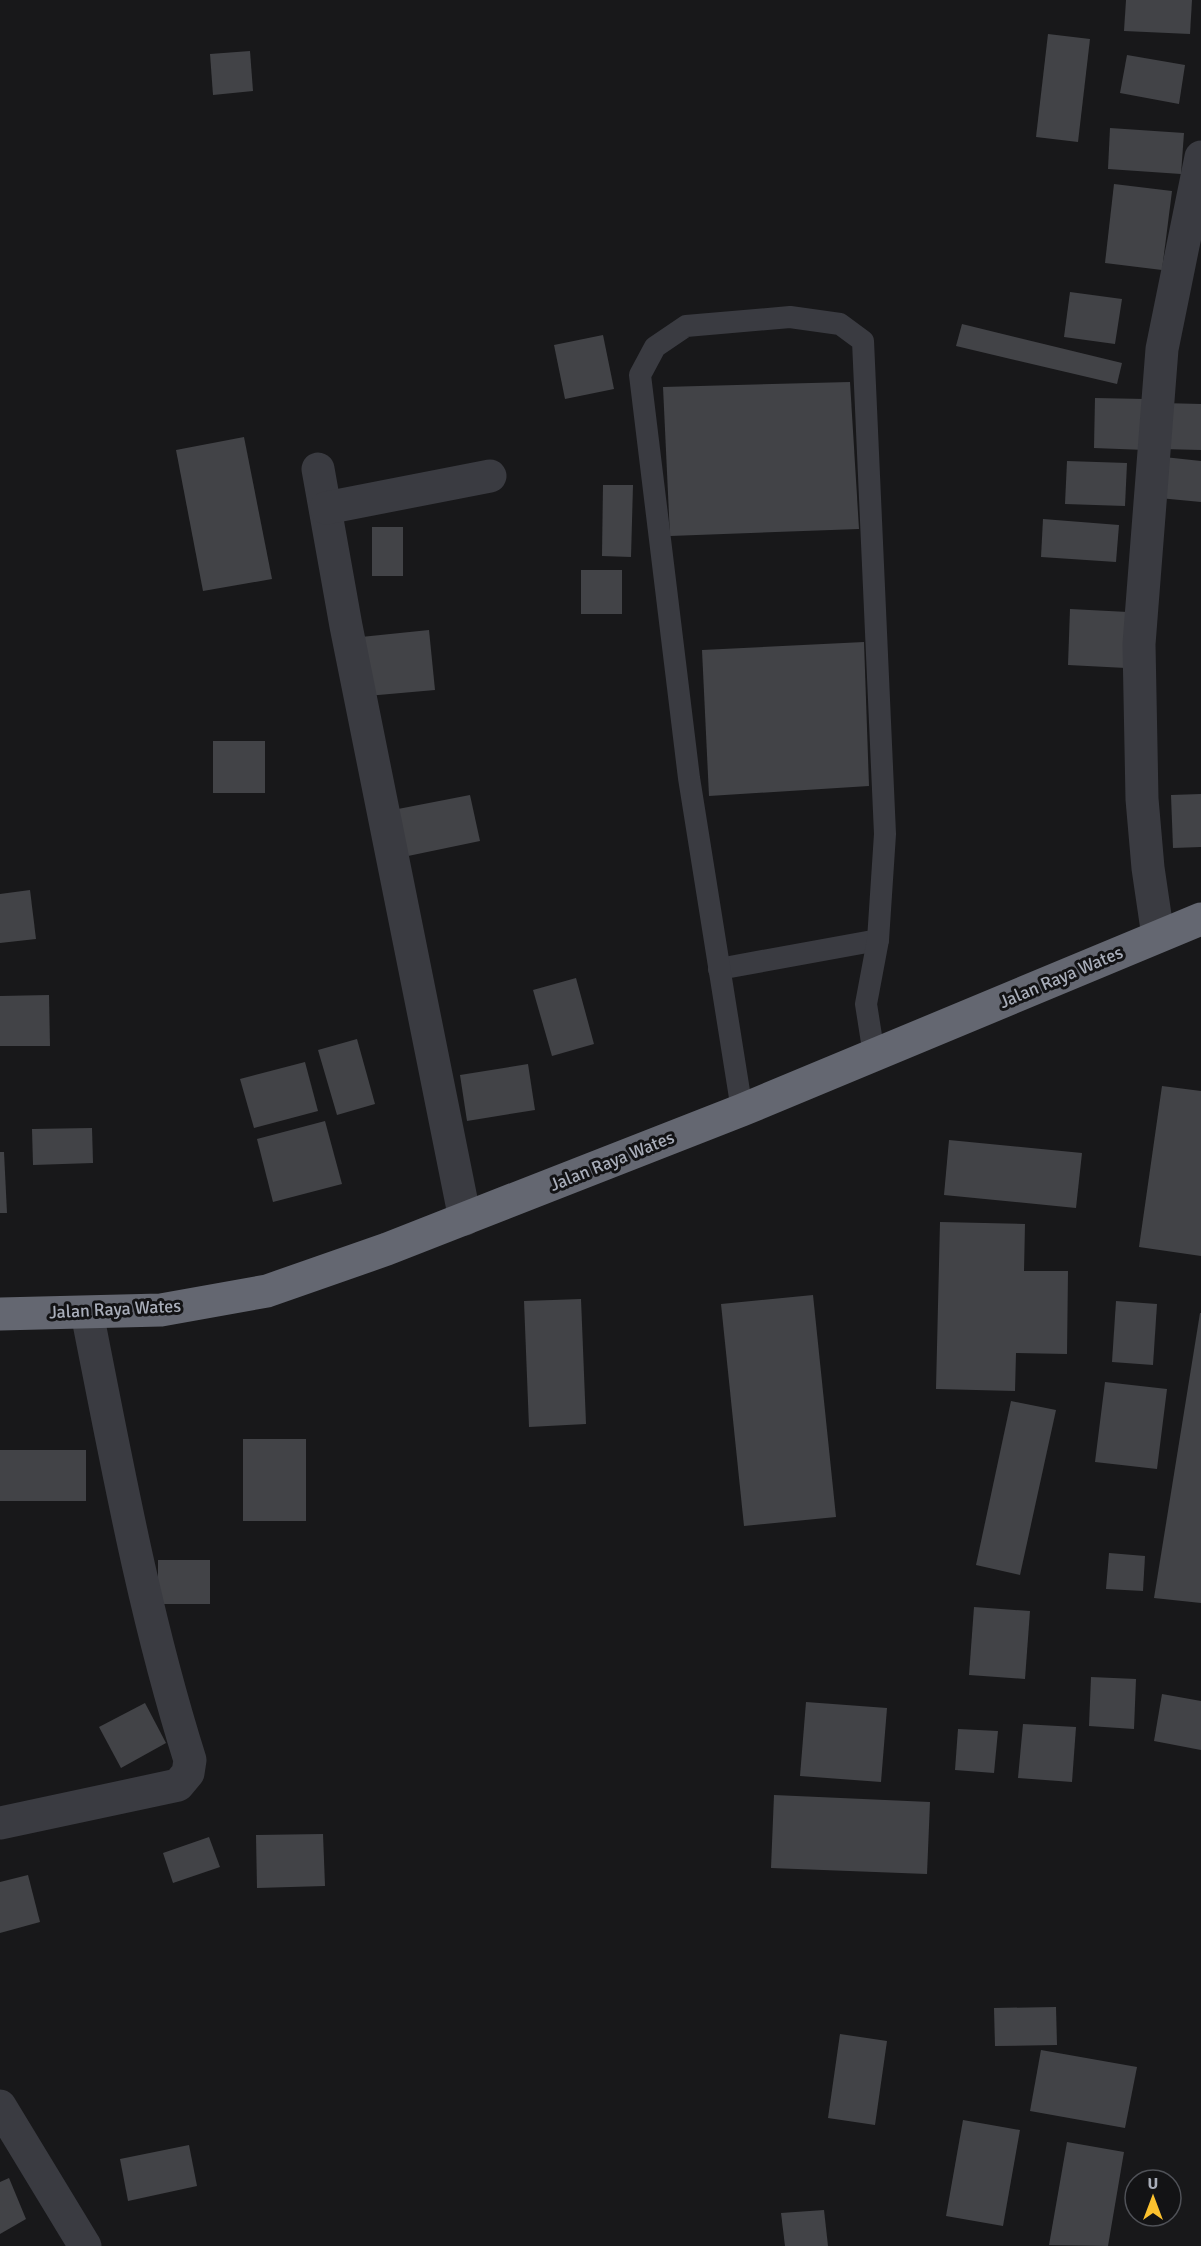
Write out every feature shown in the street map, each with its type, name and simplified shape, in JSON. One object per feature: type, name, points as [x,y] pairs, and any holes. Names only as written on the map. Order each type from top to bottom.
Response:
[{"type":"highway","name":"Jalan Raya Wates","points":[[0,1314],[161,1310],[267,1291],[465,1219],[742,1110],[1201,919]]},
{"type":"street","points":[[1158,936],[1148,868],[1142,799],[1139,644],[1162,349],[1201,158]]},
{"type":"street","points":[[318,470],[346,626],[465,1219]]},
{"type":"street","points":[[326,508],[490,476]]},
{"type":"street","points":[[0,1822],[178,1785],[188,1773],[190,1761],[163,1673],[142,1591],[87,1313]]},
{"type":"street","points":[[0,2106],[85,2246]]},
{"type":"lane","points":[[742,1110],[689,778],[640,375],[655,347],[686,326],[790,317],[840,324],[863,341],[885,834],[878,940],[866,1004],[874,1055]]},
{"type":"lane","points":[[719,969],[878,940]]},
{"type":"building","points":[[1126,0],[1192,0],[1190,34],[1124,31]]},
{"type":"building","points":[[1048,34],[1090,39],[1078,142],[1036,137]]},
{"type":"building","points":[[250,51],[253,91],[213,95],[210,54]]},
{"type":"building","points":[[1127,55],[1185,65],[1179,104],[1120,93]]},
{"type":"building","points":[[1110,128],[1184,133],[1181,174],[1108,169]]},
{"type":"building","points":[[1114,184],[1172,191],[1162,270],[1105,263]]},
{"type":"building","points":[[1070,292],[1122,299],[1115,344],[1064,337]]},
{"type":"building","points":[[962,324],[1122,363],[1117,384],[956,346]]},
{"type":"building","points":[[603,335],[614,389],[565,399],[554,345]]},
{"type":"building","points":[[850,382],[859,529],[670,536],[663,387]]},
{"type":"building","points":[[1095,398],[1145,399],[1145,450],[1094,448]]},
{"type":"building","points":[[1162,403],[1201,404],[1201,450],[1162,449]]},
{"type":"building","points":[[244,437],[272,579],[203,591],[176,450]]},
{"type":"building","points":[[1164,457],[1201,461],[1201,502],[1159,498]]},
{"type":"building","points":[[1067,461],[1127,463],[1125,506],[1065,504]]},
{"type":"building","points":[[603,485],[633,485],[631,557],[602,556]]},
{"type":"building","points":[[1043,519],[1119,525],[1116,562],[1041,557]]},
{"type":"building","points":[[372,527],[403,527],[403,576],[372,576]]},
{"type":"building","points":[[581,570],[622,570],[622,614],[581,614]]},
{"type":"building","points":[[1070,609],[1128,612],[1126,668],[1068,665]]},
{"type":"building","points":[[429,630],[435,690],[367,696],[361,637]]},
{"type":"building","points":[[864,642],[869,786],[709,796],[702,650]]},
{"type":"building","points":[[213,741],[265,741],[265,793],[213,793]]},
{"type":"building","points":[[1201,794],[1201,847],[1173,848],[1171,795]]},
{"type":"building","points":[[470,795],[480,841],[408,856],[398,809]]},
{"type":"building","points":[[30,890],[36,939],[0,943],[0,894]]},
{"type":"building","points":[[576,978],[594,1044],[552,1056],[533,990]]},
{"type":"building","points":[[49,995],[50,1046],[0,1046],[0,996]]},
{"type":"building","points":[[357,1039],[375,1104],[337,1115],[318,1050]]},
{"type":"building","points":[[305,1062],[318,1111],[254,1128],[240,1079]]},
{"type":"building","points":[[528,1064],[535,1110],[467,1121],[460,1075]]},
{"type":"building","points":[[1162,1086],[1201,1091],[1201,1256],[1139,1247]]},
{"type":"building","points":[[325,1121],[342,1184],[273,1202],[257,1139]]},
{"type":"building","points":[[92,1128],[93,1163],[33,1165],[32,1129]]},
{"type":"building","points":[[949,1140],[1082,1153],[1076,1208],[944,1195]]},
{"type":"building","points":[[0,1152],[4,1152],[7,1213],[0,1213]]},
{"type":"building","points":[[940,1222],[1025,1224],[1024,1271],[1068,1271],[1067,1354],[1016,1353],[1015,1391],[936,1389]]},
{"type":"building","points":[[813,1295],[836,1517],[744,1526],[721,1304]]},
{"type":"building","points":[[581,1299],[586,1424],[529,1427],[524,1301]]},
{"type":"building","points":[[1116,1301],[1157,1304],[1153,1365],[1112,1362]]},
{"type":"building","points":[[1201,1313],[1201,1603],[1154,1598]]},
{"type":"building","points":[[1105,1382],[1167,1389],[1157,1469],[1095,1462]]},
{"type":"building","points":[[1011,1401],[1056,1410],[1020,1575],[976,1565]]},
{"type":"building","points":[[243,1439],[306,1439],[306,1521],[243,1521]]},
{"type":"building","points":[[0,1450],[86,1450],[86,1501],[0,1501]]},
{"type":"building","points":[[1109,1553],[1145,1556],[1143,1591],[1106,1589]]},
{"type":"building","points":[[158,1560],[210,1560],[210,1604],[158,1604]]},
{"type":"building","points":[[974,1607],[1030,1611],[1025,1679],[969,1675]]},
{"type":"building","points":[[1091,1677],[1136,1679],[1134,1729],[1089,1726]]},
{"type":"building","points":[[1162,1694],[1201,1701],[1201,1750],[1154,1741]]},
{"type":"building","points":[[806,1702],[887,1708],[881,1782],[800,1776]]},
{"type":"building","points":[[145,1703],[166,1743],[121,1768],[99,1727]]},
{"type":"building","points":[[1023,1724],[1076,1727],[1072,1782],[1018,1778]]},
{"type":"building","points":[[958,1729],[998,1731],[994,1773],[955,1770]]},
{"type":"building","points":[[774,1795],[930,1802],[927,1874],[771,1868]]},
{"type":"building","points":[[323,1834],[325,1886],[257,1888],[256,1835]]},
{"type":"building","points":[[209,1837],[220,1867],[173,1883],[163,1853]]},
{"type":"building","points":[[28,1875],[40,1922],[0,1933],[0,1882]]},
{"type":"building","points":[[1056,2007],[1057,2045],[995,2046],[994,2008]]},
{"type":"building","points":[[840,2034],[887,2041],[875,2125],[828,2118]]},
{"type":"building","points":[[1041,2050],[1137,2067],[1125,2128],[1030,2111]]},
{"type":"building","points":[[963,2120],[1020,2130],[1003,2226],[946,2216]]},
{"type":"building","points":[[1067,2142],[1124,2152],[1108,2246],[1049,2245]]},
{"type":"building","points":[[189,2145],[197,2186],[128,2201],[120,2159]]},
{"type":"building","points":[[9,2178],[26,2219],[0,2234],[0,2182]]},
{"type":"building","points":[[824,2210],[828,2246],[785,2246],[781,2213]]}]
